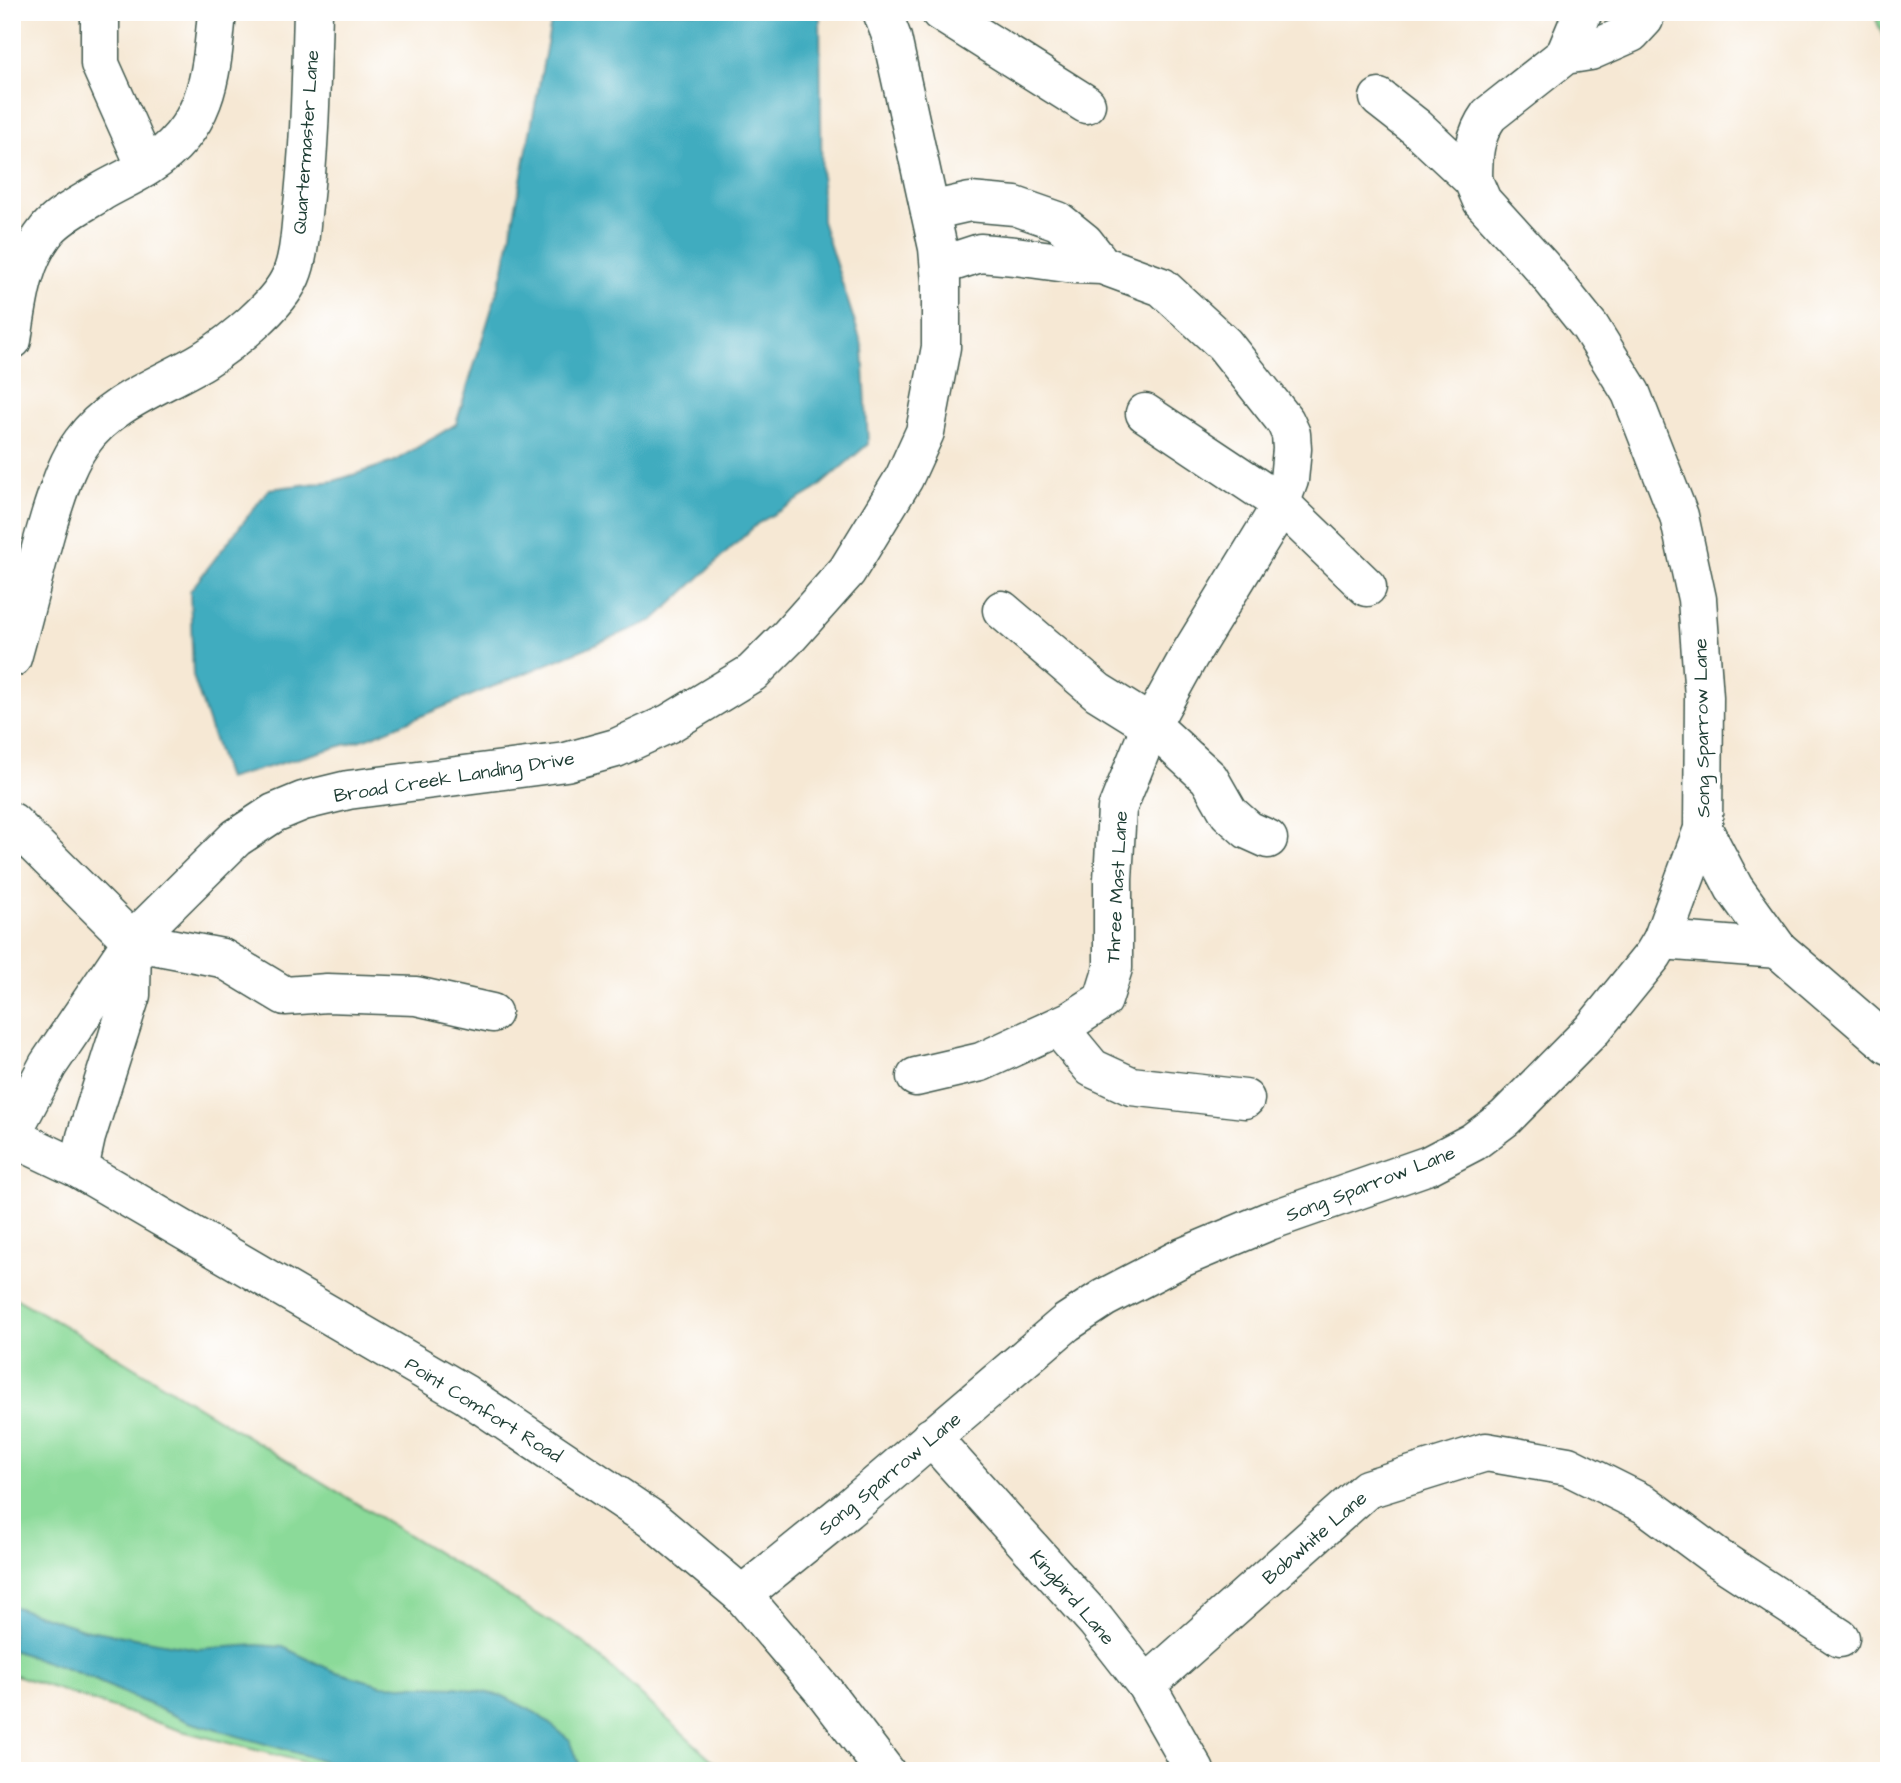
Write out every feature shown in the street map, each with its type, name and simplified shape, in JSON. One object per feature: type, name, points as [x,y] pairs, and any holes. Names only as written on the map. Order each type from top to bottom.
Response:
[{"type":"street","points":[[100,12],[100,64],[146,167]]},
{"type":"street","points":[[12,340],[21,285],[35,248],[50,227],[113,185],[146,167],[178,141],[194,122],[205,100],[217,12]]},
{"type":"street","name":"Quartermaster Lane","points":[[12,658],[43,538],[65,471],[80,443],[96,424],[116,408],[228,345],[268,307],[290,278],[297,258],[307,177],[313,12]]},
{"type":"street","points":[[940,12],[1086,104]]},
{"type":"street","points":[[1474,180],[1474,149],[1480,127],[1489,115],[1565,55],[1583,12]]},
{"type":"street","points":[[1565,55],[1590,51],[1631,33],[1644,19],[1645,12]]},
{"type":"street","name":"Broad Creek Landing Drive","points":[[12,1135],[48,1065],[132,941],[236,838],[274,813],[303,801],[348,790],[566,761],[616,748],[670,723],[752,673],[847,571],[904,478],[925,432],[942,347],[940,266],[887,14]]},
{"type":"street","name":"Song Sparrow Lane","points":[[742,1595],[847,1510],[1066,1323],[1104,1298],[1181,1258],[1269,1221],[1429,1165],[1474,1142],[1505,1118],[1593,1029],[1662,940],[1703,829],[1704,697],[1697,599],[1679,516],[1631,393],[1590,327],[1542,267],[1482,201],[1474,180],[1416,127],[1379,98]]},
{"type":"street","name":"Three Mast Lane","points":[[930,211],[970,202],[1015,206],[1058,221],[1084,242],[1102,265]]},
{"type":"street","name":"Three Mast Lane","points":[[916,1077],[981,1062],[1058,1027],[1103,1000],[1113,968],[1113,879],[1117,809],[1151,725],[1189,656],[1277,512],[1289,480],[1292,449],[1291,434],[1285,421],[1224,344],[1162,287],[1102,265],[980,253],[940,266]]},
{"type":"street","points":[[1145,413],[1280,503],[1367,587]]},
{"type":"street","points":[[1002,611],[1098,692],[1151,725],[1209,778],[1229,813],[1248,830],[1268,839]]},
{"type":"street","points":[[12,822],[132,941],[222,958],[285,996],[327,993],[416,996],[492,1013]]},
{"type":"street","points":[[1703,829],[1734,888],[1778,949],[1889,1045]]},
{"type":"street","points":[[1662,940],[1778,949]]},
{"type":"street","points":[[79,1169],[86,1137],[131,995],[132,941]]},
{"type":"street","points":[[1058,1027],[1092,1068],[1131,1086],[1245,1099]]},
{"type":"street","name":"Point Comfort Road","points":[[12,1135],[79,1169],[466,1394],[653,1520],[742,1595],[823,1690],[885,1771]]},
{"type":"street","name":"Kingbird Lane","points":[[931,1437],[1096,1621],[1146,1685],[1195,1771]]},
{"type":"street","name":"Bobwhite Lane","points":[[1146,1685],[1367,1489],[1486,1452],[1568,1466],[1646,1505],[1716,1557],[1840,1639]]},
{"type":"green space","points":[[1873,12],[1889,12],[1889,51]]},
{"type":"green space","points":[[12,1296],[103,1348],[583,1642],[724,1771],[338,1771],[182,1731],[12,1674]]},
{"type":"water","points":[[553,12],[820,12],[822,221],[863,348],[868,444],[815,490],[757,524],[654,620],[368,738],[227,779],[193,676],[190,591],[269,489],[334,481],[393,462],[456,424],[504,269]]},
{"type":"water","points":[[12,1606],[83,1629],[198,1649],[257,1645],[283,1647],[333,1671],[382,1685],[457,1687],[503,1696],[536,1713],[570,1740],[582,1771],[374,1771],[342,1766],[189,1722],[81,1674],[12,1650]]}]
